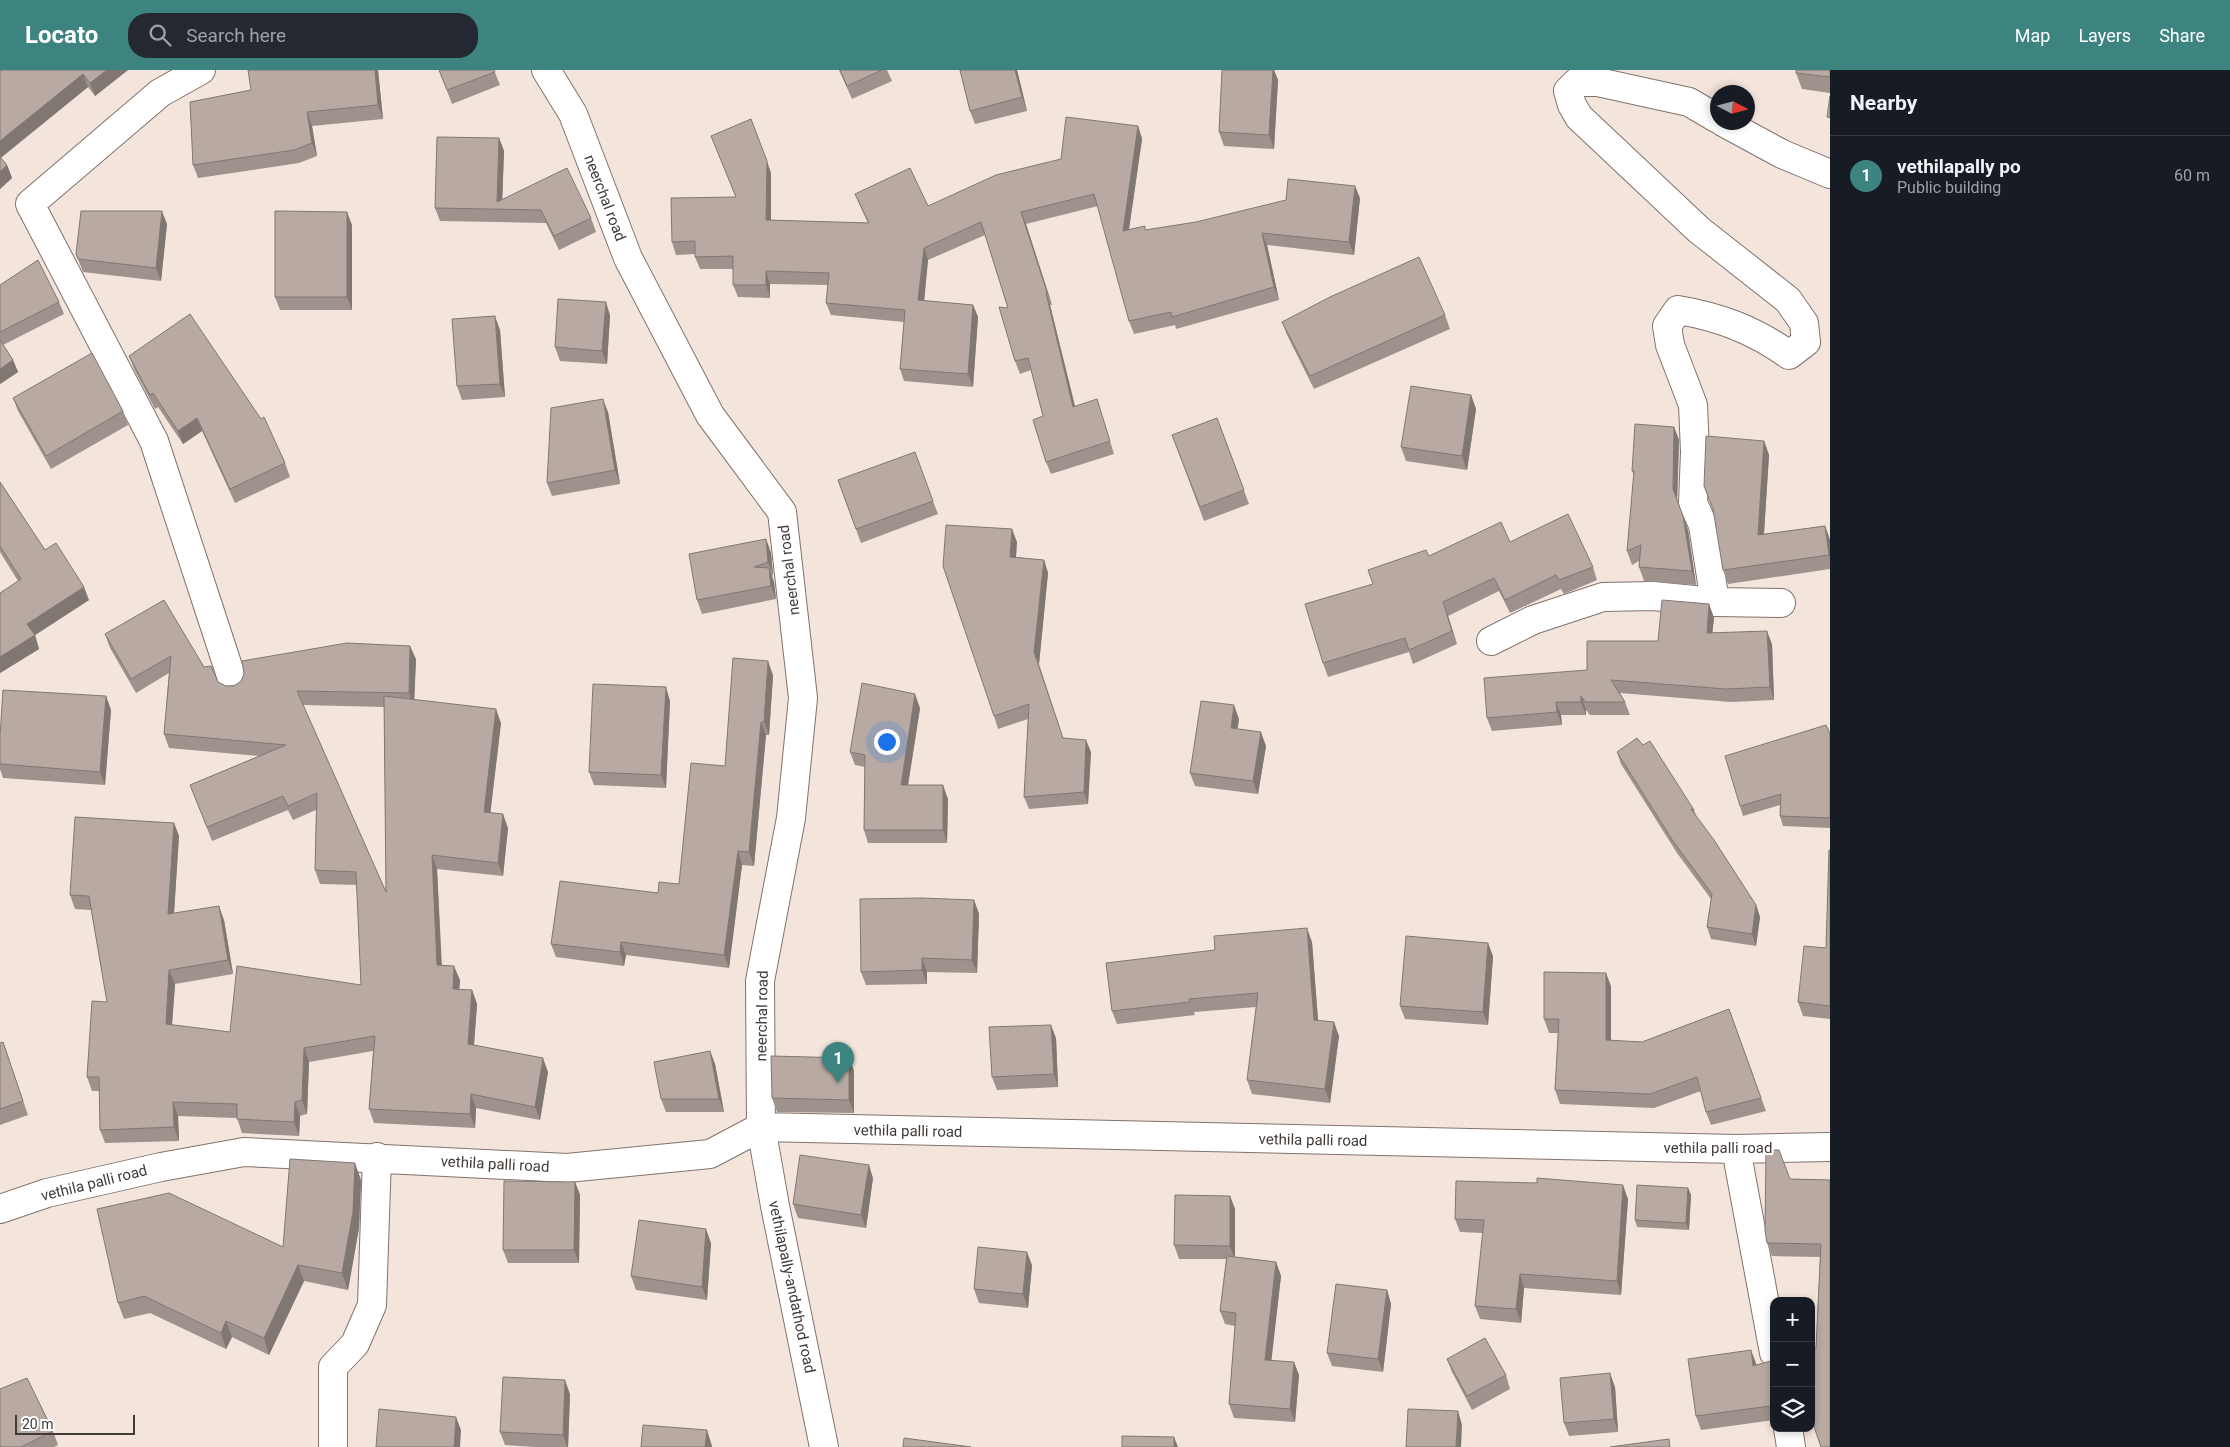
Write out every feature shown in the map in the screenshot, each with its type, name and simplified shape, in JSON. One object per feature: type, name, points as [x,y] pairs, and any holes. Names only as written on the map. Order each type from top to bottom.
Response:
[{"type":"street","points":[[201,70],[160,93],[30,204],[154,441],[234,685]]},
{"type":"street","name":"neerchal road","points":[[546,70],[573,114],[628,258],[710,415],[782,512],[803,698],[791,818],[760,981],[761,1127]]},
{"type":"street","points":[[1710,114],[1689,102],[1598,82],[1577,82],[1568,91],[1578,117],[1699,230],[1788,300],[1804,323],[1806,342],[1789,355],[1746,329],[1702,314],[1678,310],[1667,326],[1670,345],[1693,405],[1695,452],[1693,503],[1703,525],[1715,602]]},
{"type":"street","points":[[1738,130],[1782,154],[1830,174]]},
{"type":"street","points":[[1491,640],[1533,620],[1603,597],[1654,596],[1715,602],[1781,603]]},
{"type":"street","name":"vethila palli road","points":[[0,1209],[47,1193],[161,1167],[244,1152],[377,1157],[567,1168],[710,1154],[761,1127],[1736,1149],[1830,1147]]},
{"type":"street","name":"vethilapally-andathod road","points":[[761,1127],[775,1206],[824,1447]]},
{"type":"street","points":[[1736,1149],[1772,1342]]},
{"type":"street","points":[[334,1447],[333,1367],[355,1344],[372,1305],[377,1157]]},
{"type":"street","points":[[1789,1432],[1791,1447]]},
{"type":"building","points":[[0,70],[107,70],[90,83],[83,74],[0,141]]},
{"type":"building","points":[[248,70],[375,70],[378,105],[307,112],[312,143],[294,150],[193,165],[190,102],[251,90]]},
{"type":"building","points":[[439,70],[494,70],[495,72],[447,90]]},
{"type":"building","points":[[840,70],[882,70],[847,86]]},
{"type":"building","points":[[960,70],[1015,70],[1022,97],[970,111]]},
{"type":"building","points":[[1222,70],[1273,70],[1269,135],[1219,132]]},
{"type":"building","points":[[1796,70],[1830,70],[1830,77],[1796,73]]},
{"type":"building","points":[[1830,96],[1830,118],[1827,117]]},
{"type":"building","points":[[1066,117],[1138,126],[1123,231],[1145,226],[1145,230],[1196,222],[1286,200],[1288,179],[1355,186],[1349,242],[1262,233],[1274,287],[1172,317],[1171,312],[1129,321],[1094,194],[1021,212],[1047,292],[1073,407],[1097,399],[1110,441],[1046,462],[1033,420],[1043,416],[1028,358],[1015,361],[999,307],[1008,308],[981,222],[924,248],[918,300],[973,305],[968,374],[900,369],[905,310],[826,303],[829,273],[766,271],[766,285],[733,285],[733,256],[695,257],[695,241],[672,242],[671,198],[736,197],[711,136],[751,119],[767,161],[766,220],[869,223],[855,194],[910,168],[928,206],[996,175],[1061,159]]},
{"type":"building","points":[[437,137],[499,138],[497,202],[567,168],[591,218],[554,236],[541,210],[435,208]]},
{"type":"building","points":[[0,157],[7,165],[0,172]]},
{"type":"building","points":[[81,211],[162,211],[156,268],[78,259],[76,254]]},
{"type":"building","points":[[275,211],[347,212],[347,297],[275,297]]},
{"type":"building","points":[[1419,257],[1445,315],[1310,376],[1282,322],[1330,297]]},
{"type":"building","points":[[38,260],[59,302],[0,332],[0,285]]},
{"type":"building","points":[[558,299],[606,302],[602,351],[555,347]]},
{"type":"building","points":[[190,314],[261,419],[264,417],[285,463],[230,489],[197,418],[178,431],[153,393],[150,395],[129,356]]},
{"type":"building","points":[[495,316],[500,384],[457,386],[452,319]]},
{"type":"building","points":[[0,340],[13,360],[0,369]]},
{"type":"building","points":[[92,353],[123,411],[46,456],[13,398]]},
{"type":"building","points":[[1411,386],[1471,395],[1462,456],[1401,447]]},
{"type":"building","points":[[603,399],[615,470],[547,483],[551,408]]},
{"type":"building","points":[[1217,418],[1244,490],[1200,507],[1172,435]]},
{"type":"building","points":[[1635,424],[1674,427],[1673,489],[1683,516],[1692,571],[1639,567],[1641,545],[1627,551],[1634,471],[1632,471]]},
{"type":"building","points":[[1706,436],[1764,441],[1758,535],[1825,526],[1829,555],[1723,570],[1713,509],[1704,486]]},
{"type":"building","points":[[915,452],[933,501],[856,529],[838,480]]},
{"type":"building","points":[[0,482],[45,550],[56,543],[84,587],[27,624],[35,635],[0,657],[0,593],[21,579],[0,546]]},
{"type":"building","points":[[1568,514],[1593,567],[1559,580],[1556,575],[1505,600],[1494,578],[1443,602],[1452,631],[1409,650],[1405,638],[1323,663],[1305,604],[1373,584],[1368,570],[1426,550],[1429,556],[1501,522],[1510,542]]},
{"type":"building","points":[[946,525],[1012,529],[1010,557],[1044,560],[1034,652],[1063,738],[1086,740],[1084,792],[1024,797],[1029,704],[994,716],[943,566]]},
{"type":"building","points":[[766,539],[768,562],[754,567],[769,568],[771,586],[697,600],[689,554]]},
{"type":"building","points":[[164,600],[204,667],[211,666],[218,682],[226,686],[234,686],[241,681],[244,674],[242,661],[347,643],[410,646],[409,693],[297,691],[386,892],[384,696],[496,709],[484,812],[503,814],[498,863],[432,855],[437,965],[454,966],[453,989],[472,990],[468,1044],[543,1058],[535,1107],[471,1094],[470,1114],[369,1109],[375,1036],[304,1048],[302,1100],[295,1102],[294,1122],[237,1119],[237,1104],[173,1102],[174,1127],[100,1130],[99,1077],[87,1077],[92,1001],[107,1002],[89,896],[70,895],[75,817],[174,823],[168,914],[219,906],[228,960],[169,970],[166,1024],[230,1032],[237,966],[361,985],[356,872],[315,870],[317,793],[288,806],[283,796],[207,827],[190,785],[286,745],[164,734],[171,656],[131,679],[105,634]]},
{"type":"building","points":[[1662,600],[1709,604],[1707,633],[1767,631],[1770,687],[1726,689],[1611,680],[1625,702],[1585,702],[1581,696],[1581,702],[1556,702],[1557,712],[1487,718],[1484,678],[1587,670],[1587,641],[1658,641]]},
{"type":"building","points":[[733,658],[768,661],[764,722],[761,722],[749,852],[738,851],[724,955],[621,942],[620,952],[551,944],[560,881],[658,893],[659,882],[679,884],[691,763],[725,766]]},
{"type":"building","points":[[862,683],[915,694],[901,785],[943,785],[943,830],[864,830],[865,755],[850,752]]},
{"type":"building","points":[[593,684],[666,687],[661,775],[589,772]]},
{"type":"building","points":[[3,690],[106,696],[100,772],[0,764]]},
{"type":"building","points":[[1201,701],[1234,705],[1231,728],[1261,732],[1253,781],[1190,773]]},
{"type":"building","points":[[1826,725],[1830,733],[1830,818],[1780,816],[1781,794],[1740,806],[1725,756]]},
{"type":"building","points":[[1637,738],[1643,745],[1650,741],[1694,810],[1691,809],[1714,840],[1756,905],[1752,934],[1707,927],[1712,894],[1673,841],[1617,752]]},
{"type":"building","points":[[1829,850],[1830,1006],[1798,1002],[1804,946],[1826,948]]},
{"type":"building","points":[[921,898],[974,900],[972,960],[922,958],[922,970],[861,972],[860,899]]},
{"type":"building","points":[[1307,928],[1314,1020],[1334,1022],[1325,1089],[1247,1080],[1258,993],[1189,999],[1190,1002],[1112,1011],[1106,963],[1215,950],[1214,936]]},
{"type":"building","points":[[1406,936],[1488,943],[1483,1012],[1400,1006]]},
{"type":"building","points":[[1544,972],[1606,973],[1606,1040],[1642,1042],[1729,1009],[1761,1098],[1706,1112],[1697,1077],[1650,1094],[1555,1090],[1559,1019],[1544,1019]]},
{"type":"building","points":[[1051,1025],[1054,1074],[992,1077],[989,1027]]},
{"type":"building","points":[[3,1042],[23,1101],[0,1109],[0,1043]]},
{"type":"building","points":[[710,1051],[719,1099],[661,1099],[654,1062]]},
{"type":"building","points":[[771,1056],[849,1058],[849,1100],[772,1098]]},
{"type":"building","points":[[1766,1150],[1779,1150],[1790,1179],[1830,1180],[1830,1447],[1821,1447],[1815,1430],[1815,1348],[1821,1244],[1767,1243],[1765,1231]]},
{"type":"building","points":[[800,1155],[869,1165],[861,1215],[793,1204]]},
{"type":"building","points":[[290,1159],[355,1163],[353,1212],[342,1273],[298,1265],[264,1338],[226,1321],[221,1333],[144,1296],[118,1303],[97,1209],[169,1193],[283,1247]]},
{"type":"building","points":[[1537,1178],[1623,1185],[1617,1281],[1520,1274],[1516,1309],[1475,1306],[1484,1220],[1455,1219],[1456,1181],[1537,1183]]},
{"type":"building","points":[[504,1181],[575,1182],[574,1250],[503,1250]]},
{"type":"building","points":[[1637,1185],[1688,1188],[1686,1223],[1635,1220]]},
{"type":"building","points":[[1175,1195],[1230,1196],[1230,1246],[1174,1245]]},
{"type":"building","points":[[639,1220],[706,1229],[702,1287],[631,1276]]},
{"type":"building","points":[[978,1247],[1027,1252],[1023,1294],[974,1289]]},
{"type":"building","points":[[1227,1256],[1276,1262],[1265,1360],[1294,1362],[1290,1409],[1229,1404],[1236,1313],[1220,1311]]},
{"type":"building","points":[[1336,1284],[1387,1290],[1378,1359],[1327,1353]]},
{"type":"building","points":[[1485,1338],[1506,1375],[1467,1396],[1447,1359]]},
{"type":"building","points":[[1751,1350],[1753,1366],[1770,1361],[1770,1406],[1696,1416],[1688,1359]]},
{"type":"building","points":[[1610,1373],[1614,1419],[1564,1423],[1560,1378]]},
{"type":"building","points":[[503,1377],[565,1380],[563,1435],[500,1432]]},
{"type":"building","points":[[27,1378],[53,1431],[21,1447],[0,1447],[0,1389]]},
{"type":"building","points":[[379,1409],[456,1417],[454,1447],[376,1447]]},
{"type":"building","points":[[1408,1409],[1458,1411],[1456,1447],[1406,1447]]},
{"type":"building","points":[[643,1425],[707,1430],[705,1447],[641,1447]]},
{"type":"building","points":[[1122,1436],[1174,1437],[1174,1447],[1122,1447]]},
{"type":"building","points":[[904,1438],[971,1447],[903,1447]]},
{"type":"building","points":[[1669,1439],[1670,1447],[1610,1447]]},
{"type":"place","name":"vethilapally po","points":[[838,1083]]}]
